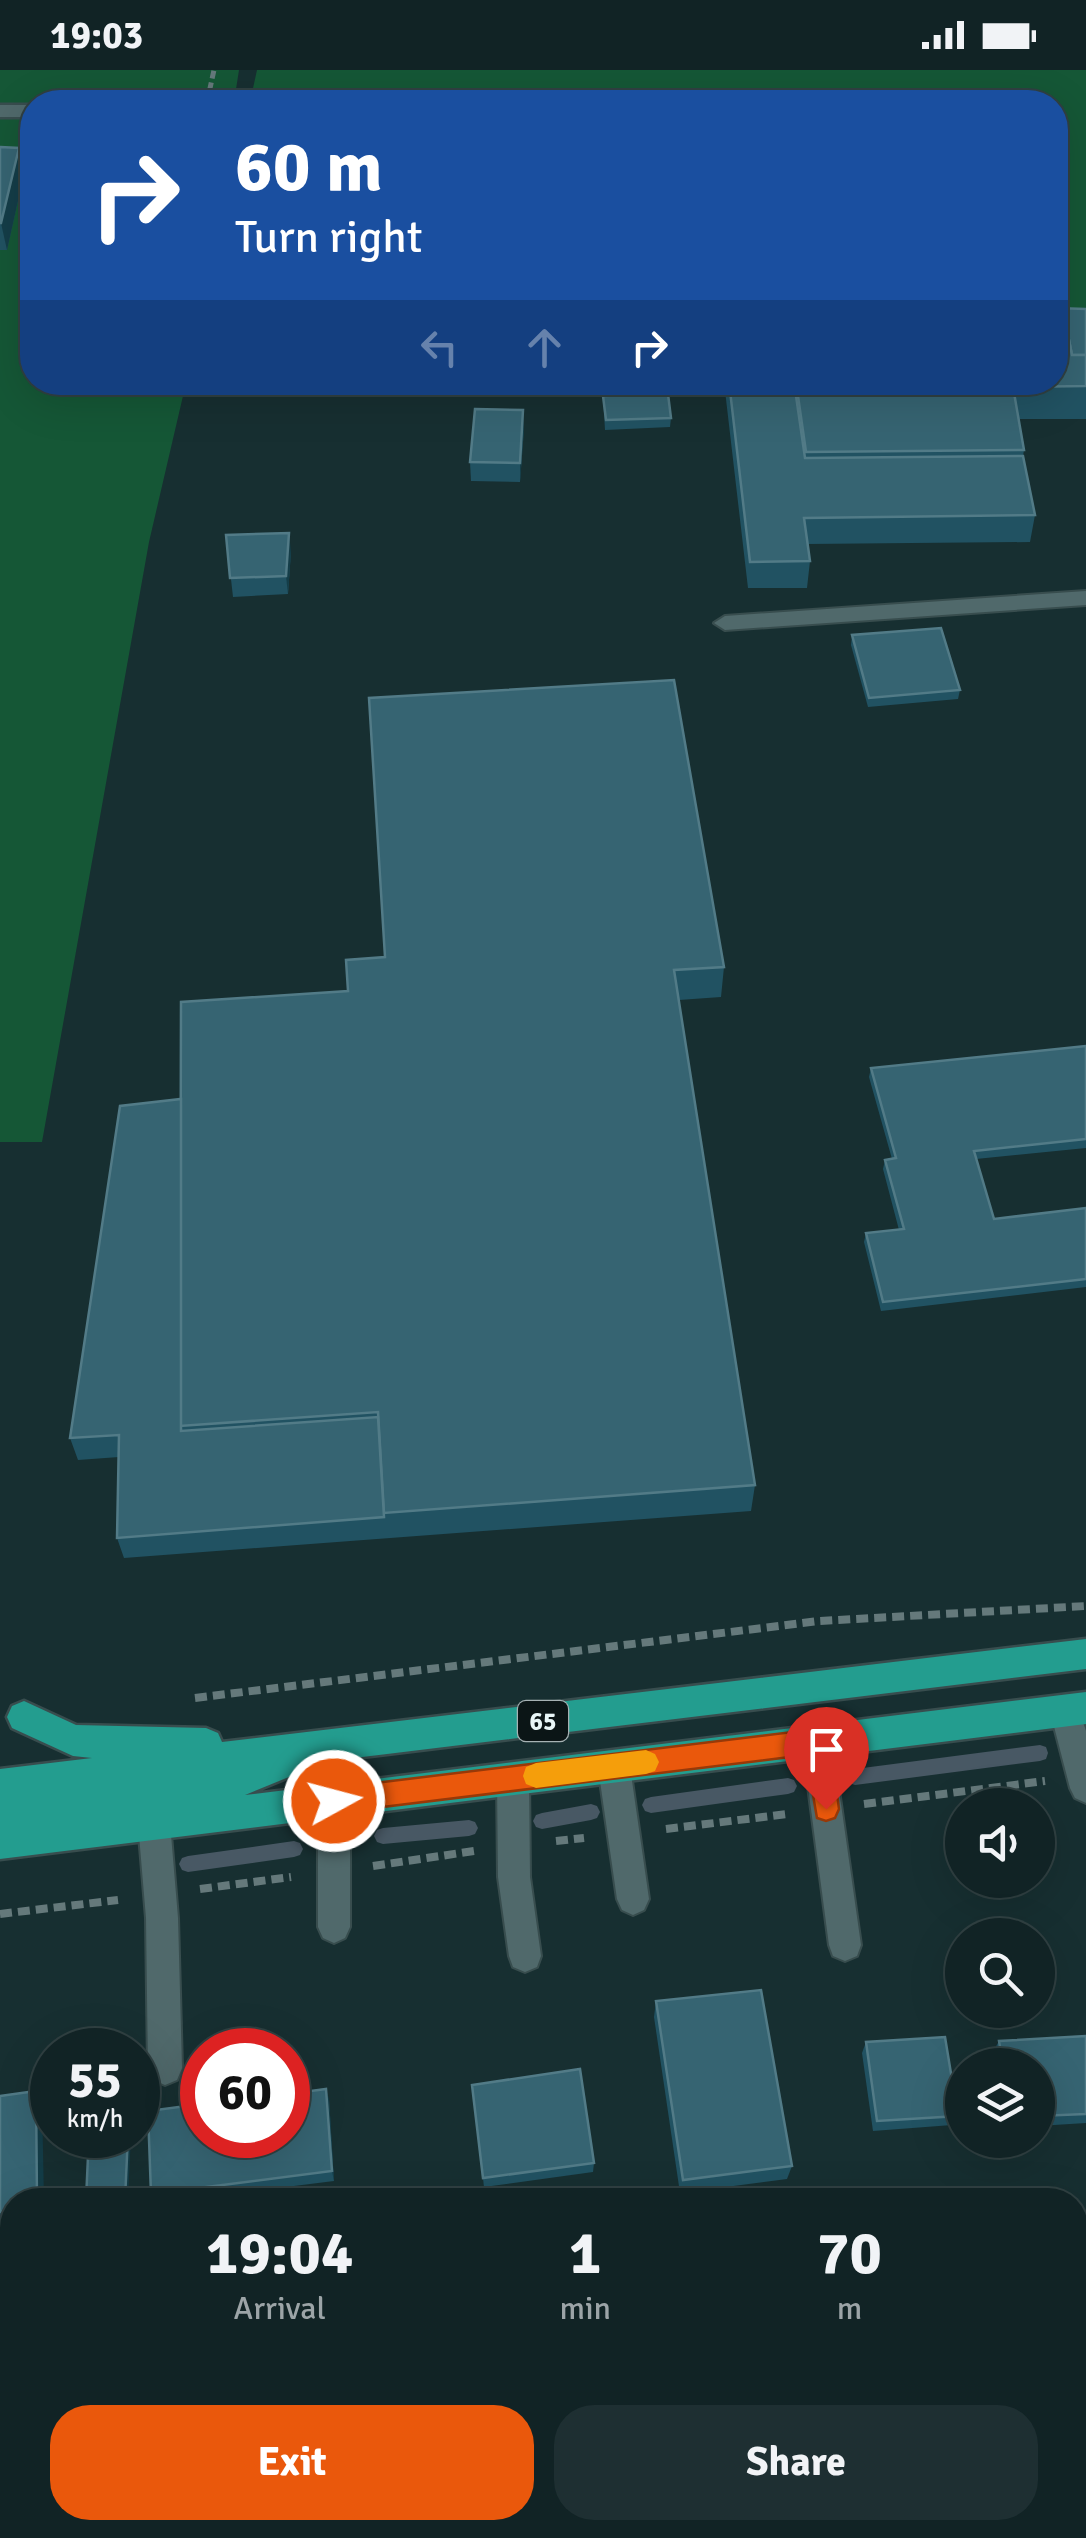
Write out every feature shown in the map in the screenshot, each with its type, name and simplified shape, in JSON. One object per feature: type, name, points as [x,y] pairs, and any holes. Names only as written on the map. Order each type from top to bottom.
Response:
[{"type":"main road","name":"65","points":[[0,1785],[1086,1654]]},
{"type":"main road","points":[[980,1667],[992,1720]]},
{"type":"main road","points":[[663,1706],[679,1758]]},
{"type":"main road","name":"65","points":[[0,1842],[1076,1710]]},
{"type":"main road","points":[[24,1717],[73,1740],[117,1745],[384,1740]]},
{"type":"main road","points":[[0,1817],[238,1782],[324,1747]]},
{"type":"lane","points":[[726,623],[1086,598]]},
{"type":"lane","points":[[1076,1710],[1086,1788]]},
{"type":"lane","points":[[817,1741],[845,1945]]},
{"type":"lane","points":[[614,1766],[633,1900]]},
{"type":"lane","points":[[513,1778],[514,1876],[525,1956]]},
{"type":"lane","points":[[334,1801],[334,1927]]},
{"type":"lane","points":[[154,1822],[162,1918],[165,2068]]},
{"type":"path","points":[[184,1699],[819,1621],[1086,1606]]},
{"type":"green space","points":[[0,70],[239,70],[236,90],[20,90],[20,395],[183,395],[149,542],[42,1142],[0,1142]]},
{"type":"green space","points":[[257,70],[1086,70],[1086,312],[1068,313],[1068,90],[253,90]]},
{"type":"building","points":[[0,147],[19,148],[1,223],[0,223]]},
{"type":"building","points":[[1068,308],[1086,309],[1086,355],[1072,355]]},
{"type":"building","points":[[1068,335],[1072,355],[1086,355],[1086,386],[1068,386]]},
{"type":"building","points":[[668,395],[671,418],[606,420],[603,396]]},
{"type":"building","points":[[731,395],[796,395],[805,458],[1023,456],[1035,515],[804,518],[810,561],[750,562]]},
{"type":"building","points":[[798,395],[1014,395],[1024,450],[806,452]]},
{"type":"building","points":[[475,409],[523,410],[520,463],[470,462]]},
{"type":"building","points":[[289,533],[286,576],[230,578],[226,535]]},
{"type":"building","points":[[941,628],[960,690],[869,698],[852,635]]},
{"type":"building","points":[[674,680],[724,967],[674,970],[755,1485],[384,1513],[378,1412],[180,1426],[181,1002],[348,991],[346,960],[385,957],[369,698]]},
{"type":"building","points":[[1086,1046],[1086,1139],[974,1151],[994,1219],[1086,1208],[1086,1279],[883,1302],[866,1233],[904,1229],[885,1160],[896,1158],[871,1068]]},
{"type":"building","points":[[181,1099],[181,1431],[378,1417],[384,1517],[117,1538],[119,1435],[70,1438],[120,1106]]},
{"type":"building","points":[[761,1990],[792,2166],[683,2180],[656,2001]]},
{"type":"building","points":[[1086,2036],[1086,2114],[1055,2115],[1055,2048],[1000,2048],[999,2041]]},
{"type":"building","points":[[945,2037],[945,2117],[877,2121],[866,2042]]},
{"type":"building","points":[[580,2069],[594,2163],[483,2178],[472,2085]]},
{"type":"building","points":[[326,2089],[332,2171],[198,2188],[151,2188],[150,2158],[160,2158],[160,2109],[180,2107],[180,2158],[310,2158],[310,2091]]},
{"type":"building","points":[[30,2092],[30,2158],[37,2158],[37,2188],[0,2188],[0,2096]]},
{"type":"building","points":[[88,2158],[127,2158],[126,2188],[87,2188]]},
{"type":"waterway","points":[[855,1777],[1040,1753]]},
{"type":"waterway","points":[[651,1805],[788,1786]]},
{"type":"waterway","points":[[542,1821],[591,1812]]},
{"type":"waterway","points":[[383,1836],[469,1828]]},
{"type":"waterway","points":[[188,1864],[294,1849]]},
{"type":"slow traffic","points":[[536,1776],[646,1762]]},
{"type":"route","points":[[334,1801],[817,1741],[826,1809]]}]
